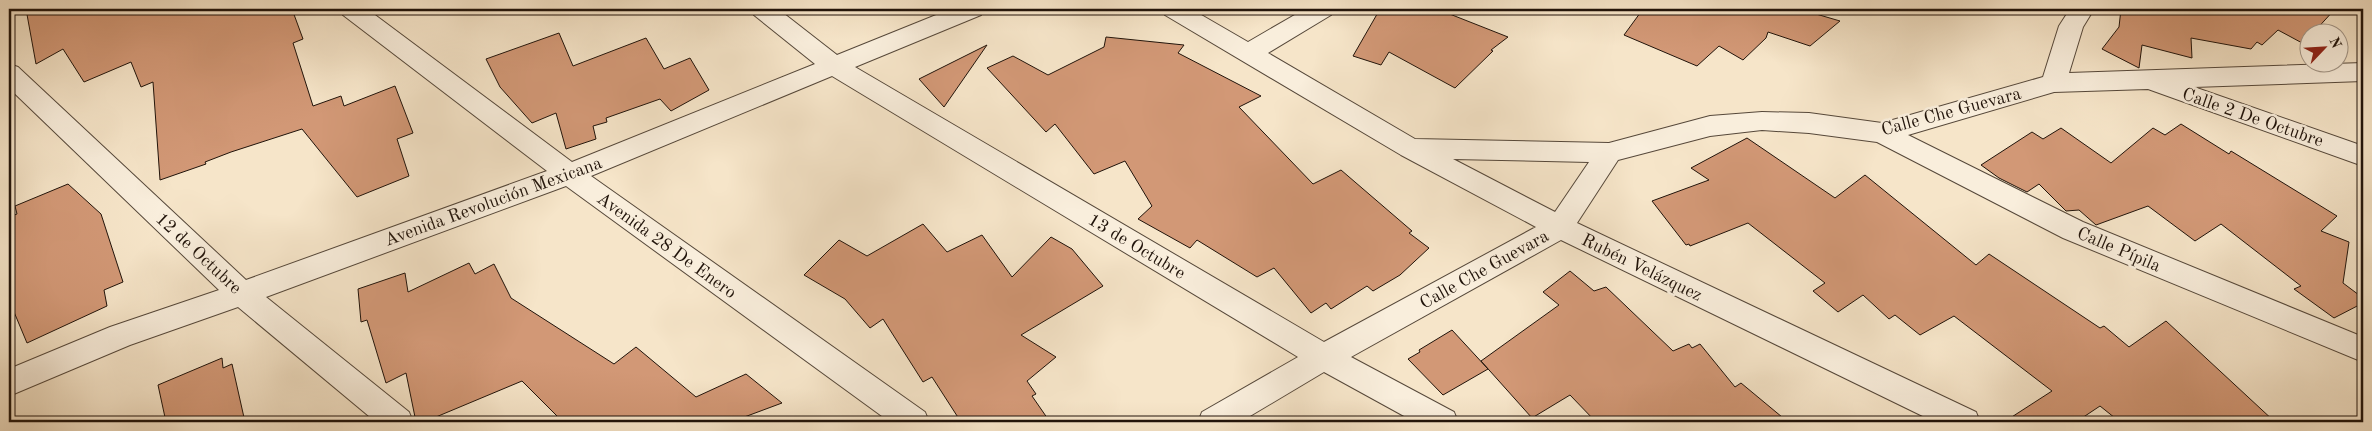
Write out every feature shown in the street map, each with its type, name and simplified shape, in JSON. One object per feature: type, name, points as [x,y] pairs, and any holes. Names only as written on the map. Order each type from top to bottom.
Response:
[{"type":"street","name":"Avenida 28 De Enero","points":[[351,9],[569,174],[914,422]]},
{"type":"street","name":"13 de Octubre","points":[[762,9],[834,66],[1324,357],[1443,422]]},
{"type":"street","name":"Avenida Revolución Mexicana","points":[[9,383],[120,336],[242,294],[569,174],[973,9]]},
{"type":"street","points":[[1173,9],[1249,53],[1323,9]]},
{"type":"street","points":[[2054,83],[2071,26],[2082,9]]},
{"type":"street","name":"Rubén Velázquez","points":[[1249,53],[1410,148],[1560,227],[1965,422]]},
{"type":"street","name":"Calle Che Guevara","points":[[1213,422],[1324,357],[1560,227],[1609,153],[1710,126],[1762,121],[1809,123],[1882,133],[2054,83],[2143,78],[2363,72]]},
{"type":"street","name":"12 de Octubre","points":[[9,73],[242,294],[398,422]]},
{"type":"street","name":"Calle 2 De Octubre","points":[[2143,78],[2363,156]]},
{"type":"street","name":"Calle Pípila","points":[[1882,133],[2072,230],[2363,350]]},
{"type":"street","points":[[1410,148],[1609,153]]},
{"type":"building","points":[[26,9],[292,9],[303,39],[293,43],[313,106],[341,96],[344,106],[395,86],[413,133],[397,139],[409,176],[357,197],[302,129],[231,152],[205,162],[206,164],[160,180],[153,82],[141,87],[131,62],[84,82],[63,49],[36,64]]},
{"type":"building","points":[[1380,9],[1437,9],[1508,37],[1491,50],[1493,51],[1455,88],[1389,52],[1381,65],[1353,56]]},
{"type":"building","points":[[1643,9],[1799,9],[1840,21],[1810,46],[1768,32],[1766,38],[1743,60],[1719,46],[1697,66],[1624,35]]},
{"type":"building","points":[[2121,9],[2335,9],[2323,22],[2300,22],[2300,42],[2278,30],[2262,45],[2257,42],[2251,49],[2191,38],[2192,58],[2142,45],[2139,68],[2102,49],[2119,27]]},
{"type":"building","points":[[559,33],[573,66],[646,38],[664,69],[690,58],[709,90],[671,111],[660,99],[606,118],[607,122],[593,126],[596,139],[566,149],[556,113],[532,123],[500,87],[486,59]]},
{"type":"building","points":[[1106,37],[1184,45],[1178,53],[1261,96],[1239,107],[1313,184],[1341,170],[1412,231],[1409,233],[1429,248],[1400,275],[1373,291],[1367,286],[1331,309],[1326,303],[1311,313],[1274,268],[1257,277],[1197,240],[1190,248],[1138,219],[1152,206],[1125,161],[1094,174],[1055,124],[1046,132],[987,68],[1013,56],[1048,75],[1104,47]]},
{"type":"building","points":[[987,45],[944,107],[919,79]]},
{"type":"building","points":[[2181,124],[2229,154],[2231,151],[2337,216],[2321,231],[2349,242],[2343,283],[2363,298],[2363,303],[2334,318],[2294,289],[2301,286],[2221,224],[2195,241],[2148,206],[2096,225],[2079,210],[2066,211],[2039,184],[2027,192],[1999,178],[1981,165],[2032,132],[2043,139],[2061,128],[2111,163],[2153,128],[2165,135]]},
{"type":"building","points":[[1747,138],[1835,198],[1865,175],[1976,265],[1989,254],[2100,328],[2104,326],[2129,347],[2166,321],[2275,422],[2120,422],[2100,406],[2076,422],[2004,422],[2052,391],[1954,316],[1920,335],[1895,315],[1889,319],[1863,295],[1838,312],[1813,291],[1825,283],[1748,223],[1690,246],[1689,244],[1686,245],[1652,201],[1709,180],[1691,168]]},
{"type":"building","points":[[68,184],[101,214],[123,282],[104,290],[107,306],[27,343],[9,300],[9,217],[17,214],[15,206]]},
{"type":"building","points":[[923,224],[947,252],[982,235],[1012,277],[1051,237],[1072,249],[1103,286],[1021,335],[1056,357],[1027,381],[1036,394],[1032,396],[1050,422],[961,422],[932,377],[923,382],[883,319],[870,328],[845,299],[804,275],[839,240],[867,256]]},
{"type":"building","points":[[469,263],[475,274],[494,264],[511,298],[614,364],[636,347],[696,397],[746,374],[782,403],[731,422],[563,422],[522,381],[424,422],[416,422],[406,373],[386,383],[367,320],[361,322],[358,289],[405,273],[408,292]]},
{"type":"building","points":[[1570,271],[1594,291],[1606,287],[1673,351],[1689,344],[1692,348],[1700,344],[1735,387],[1741,383],[1788,422],[1596,422],[1570,395],[1532,418],[1481,361],[1559,305],[1543,292]]},
{"type":"building","points":[[1452,330],[1488,369],[1443,395],[1408,359]]},
{"type":"building","points":[[222,358],[223,368],[232,364],[245,422],[166,422],[158,385]]}]
